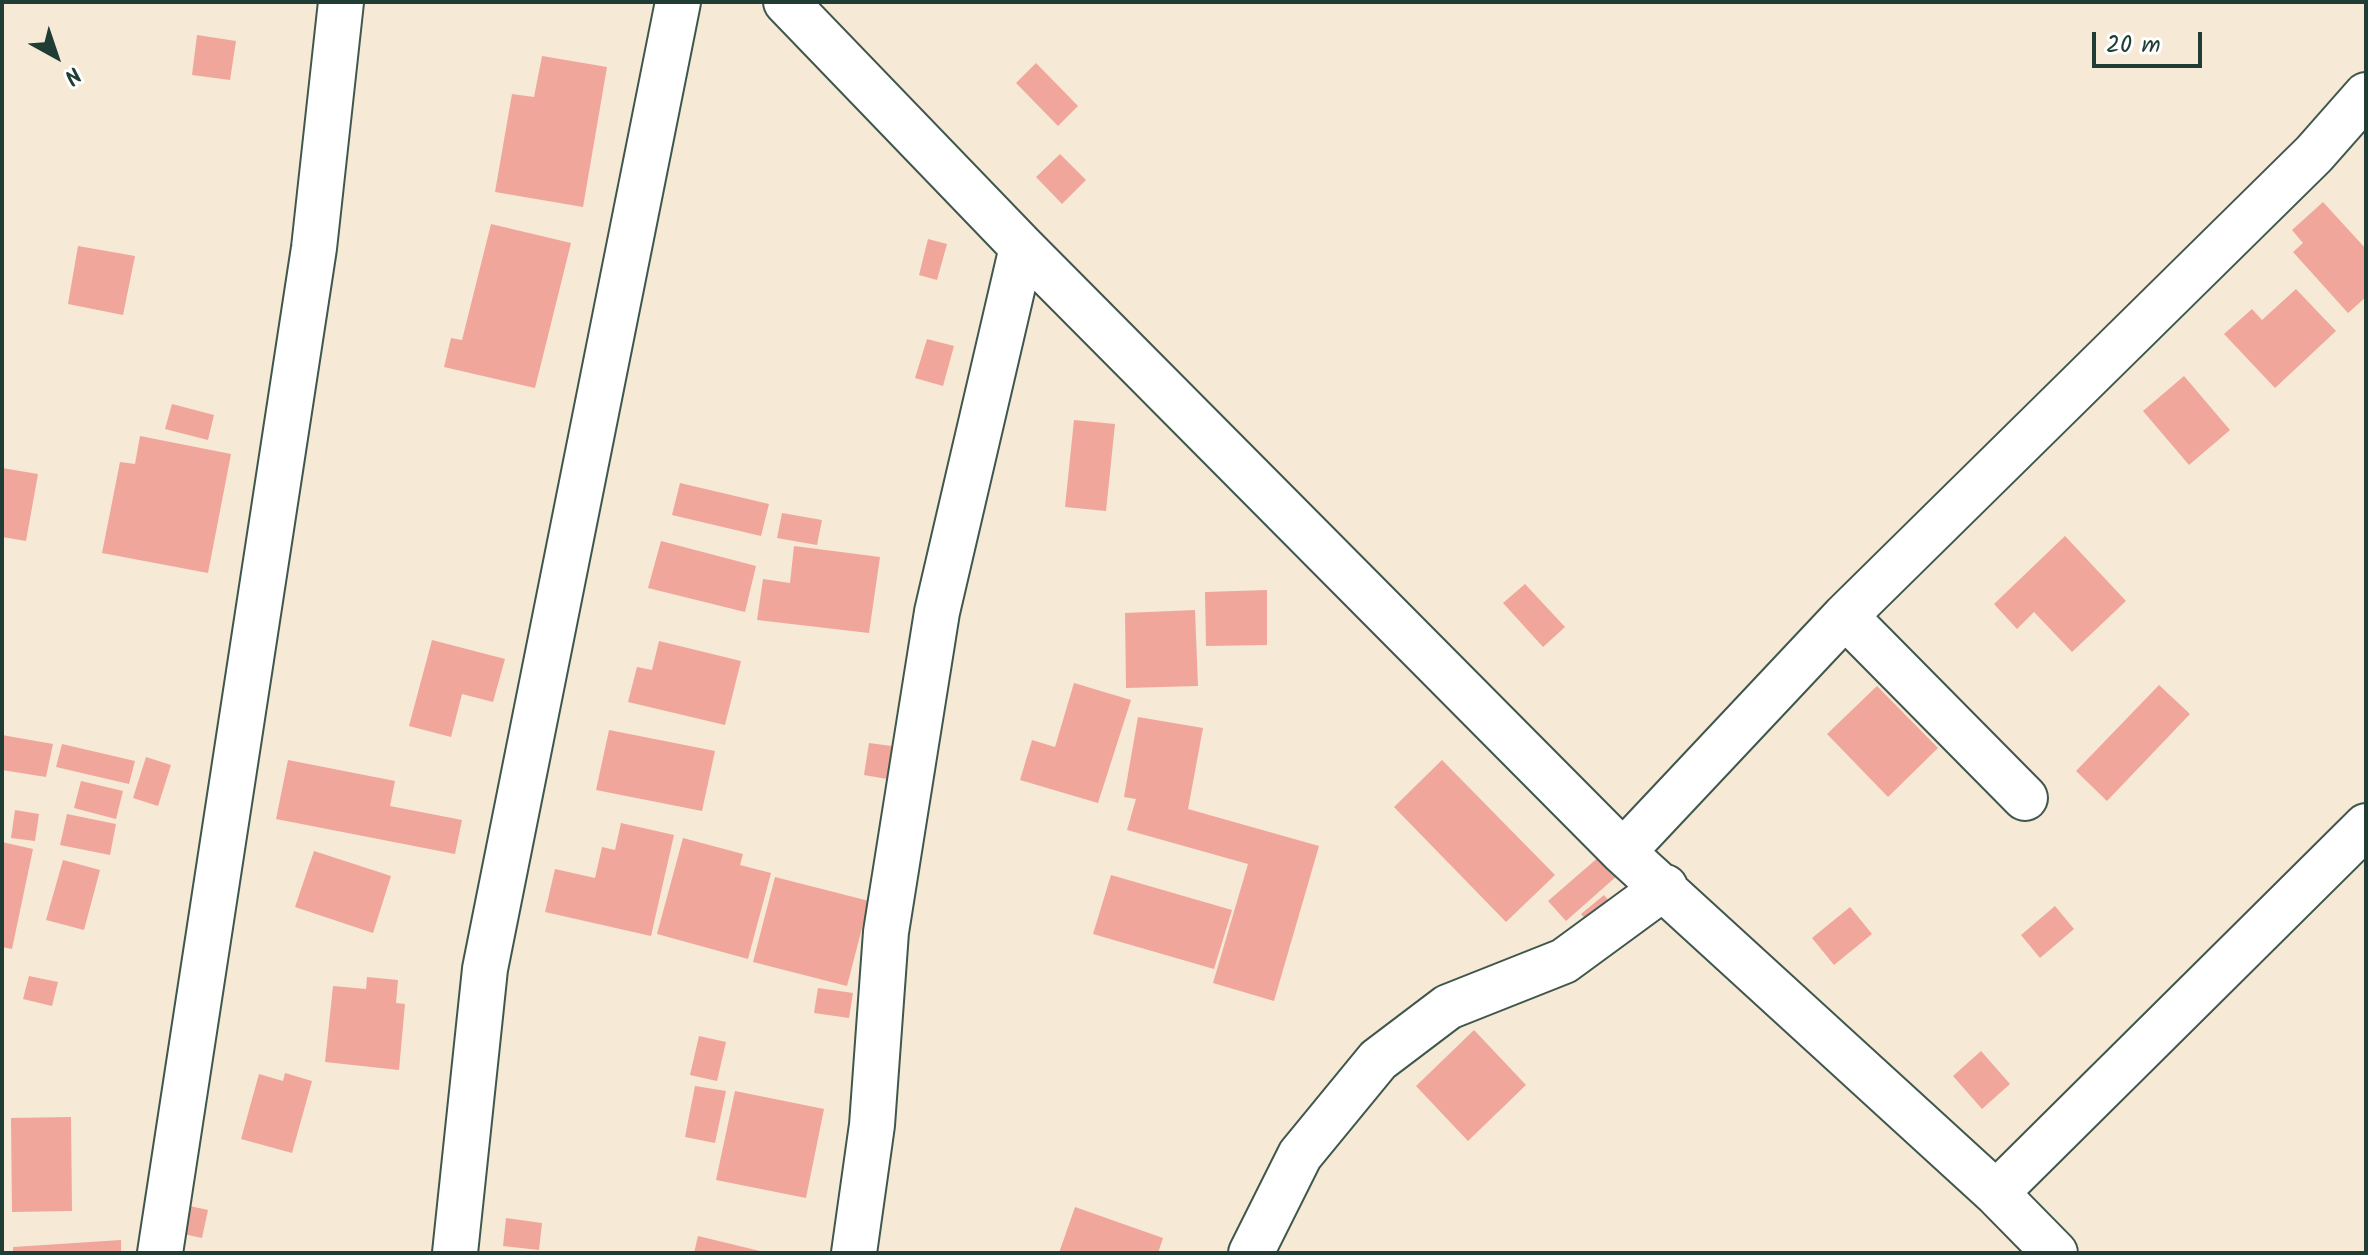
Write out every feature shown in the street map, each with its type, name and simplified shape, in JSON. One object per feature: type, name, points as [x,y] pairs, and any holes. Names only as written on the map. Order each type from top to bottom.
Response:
[{"type":"street","points":[[160,1253],[314,248],[341,2]]},
{"type":"street","points":[[455,1253],[485,969],[678,2]]},
{"type":"street","points":[[786,2],[1022,247],[1623,852],[1665,887],[1996,1193],[2055,1253]]},
{"type":"street","points":[[1623,852],[1845,616],[2314,154],[2366,95]]},
{"type":"street","points":[[854,1253],[872,1125],[886,932],[935,627],[1022,247]]},
{"type":"street","points":[[1845,616],[2025,798]]},
{"type":"street","points":[[1996,1193],[2366,826]]},
{"type":"street","points":[[1251,1253],[1300,1155],[1378,1060],[1448,1007],[1564,961],[1665,887]]},
{"type":"building","points":[[197,35],[236,41],[230,80],[192,75]]},
{"type":"building","points":[[542,56],[607,67],[583,207],[495,192],[512,94],[534,97]]},
{"type":"building","points":[[1036,63],[1078,106],[1058,126],[1016,83]]},
{"type":"building","points":[[1060,154],[1086,180],[1062,204],[1036,177]]},
{"type":"building","points":[[2323,202],[2366,249],[2366,297],[2348,313],[2293,252],[2303,243],[2292,230]]},
{"type":"building","points":[[491,224],[571,243],[535,388],[444,367],[451,338],[462,340]]},
{"type":"building","points":[[928,239],[947,244],[937,280],[919,275]]},
{"type":"building","points":[[78,246],[135,256],[123,315],[68,304]]},
{"type":"building","points":[[2296,289],[2336,331],[2275,388],[2224,334],[2252,309],[2262,320]]},
{"type":"building","points":[[927,339],[954,346],[943,386],[915,378]]},
{"type":"building","points":[[2184,376],[2230,430],[2189,465],[2143,411]]},
{"type":"building","points":[[172,404],[214,415],[208,440],[165,429]]},
{"type":"building","points":[[1074,420],[1115,424],[1106,511],[1065,507]]},
{"type":"building","points":[[140,436],[231,454],[208,573],[102,553],[120,462],[135,464]]},
{"type":"building","points":[[2,468],[38,474],[26,541],[2,537]]},
{"type":"building","points":[[680,483],[769,504],[761,536],[672,515]]},
{"type":"building","points":[[782,513],[822,520],[817,545],[777,538]]},
{"type":"building","points":[[2065,536],[2126,601],[2072,652],[2034,612],[2017,629],[1994,604]]},
{"type":"building","points":[[661,541],[756,566],[745,612],[648,588]]},
{"type":"building","points":[[794,546],[880,557],[869,633],[757,620],[763,579],[790,583]]},
{"type":"building","points":[[1525,584],[1565,627],[1543,647],[1503,603]]},
{"type":"building","points":[[1267,590],[1267,645],[1206,646],[1205,592]]},
{"type":"building","points":[[1195,610],[1198,686],[1126,688],[1125,613]]},
{"type":"building","points":[[432,640],[505,659],[493,702],[462,694],[451,737],[409,726]]},
{"type":"building","points":[[659,641],[741,661],[725,725],[628,702],[637,667],[652,670]]},
{"type":"building","points":[[1074,683],[1131,700],[1098,803],[1020,780],[1032,740],[1055,747]]},
{"type":"building","points":[[2159,685],[2190,714],[2107,801],[2076,771]]},
{"type":"building","points":[[1877,686],[1938,748],[1888,797],[1827,734]]},
{"type":"building","points":[[1138,717],[1203,728],[1188,809],[1319,846],[1274,1001],[1213,983],[1248,864],[1127,830],[1136,799],[1124,797]]},
{"type":"building","points":[[609,730],[715,751],[702,811],[596,790]]},
{"type":"building","points":[[2,735],[53,744],[46,777],[2,770]]},
{"type":"building","points":[[869,743],[899,747],[893,780],[864,775]]},
{"type":"building","points":[[62,744],[135,761],[129,784],[56,767]]},
{"type":"building","points":[[146,757],[171,765],[158,806],[133,798]]},
{"type":"building","points":[[288,760],[395,781],[390,806],[462,820],[455,854],[276,819]]},
{"type":"building","points":[[1442,760],[1555,875],[1506,922],[1394,807]]},
{"type":"building","points":[[81,781],[123,791],[116,819],[74,808]]},
{"type":"building","points":[[15,810],[39,814],[35,841],[11,838]]},
{"type":"building","points":[[67,814],[116,824],[110,855],[60,845]]},
{"type":"building","points":[[621,823],[674,835],[651,936],[545,912],[555,869],[595,878],[602,847],[615,850]]},
{"type":"building","points":[[683,838],[743,854],[740,865],[771,873],[748,959],[657,934]]},
{"type":"building","points":[[2,842],[33,849],[12,949],[2,947]]},
{"type":"building","points":[[314,851],[391,876],[373,933],[295,907]]},
{"type":"building","points":[[1601,855],[1618,875],[1566,921],[1548,901]]},
{"type":"building","points":[[63,860],[100,870],[84,930],[46,920]]},
{"type":"building","points":[[1111,875],[1232,910],[1214,969],[1093,934]]},
{"type":"building","points":[[775,877],[869,901],[847,986],[753,962]]},
{"type":"building","points":[[1604,895],[1617,910],[1594,930],[1581,914]]},
{"type":"building","points":[[2055,906],[2074,929],[2040,958],[2021,935]]},
{"type":"building","points":[[1850,907],[1872,934],[1834,965],[1812,938]]},
{"type":"building","points":[[29,976],[58,982],[52,1006],[23,999]]},
{"type":"building","points":[[367,977],[398,980],[396,1003],[405,1004],[399,1070],[325,1062],[333,986],[366,989]]},
{"type":"building","points":[[818,988],[853,993],[849,1018],[814,1013]]},
{"type":"building","points":[[1474,1030],[1526,1085],[1468,1141],[1416,1086]]},
{"type":"building","points":[[699,1036],[726,1042],[717,1081],[690,1075]]},
{"type":"building","points":[[1981,1051],[2010,1084],[1982,1109],[1953,1076]]},
{"type":"building","points":[[285,1073],[312,1081],[292,1153],[241,1139],[259,1074],[283,1081]]},
{"type":"building","points":[[695,1086],[726,1091],[715,1143],[685,1137]]},
{"type":"building","points":[[735,1091],[824,1109],[806,1198],[716,1180]]},
{"type":"building","points":[[71,1117],[72,1211],[12,1212],[11,1118]]},
{"type":"building","points":[[185,1205],[208,1210],[202,1238],[179,1233]]},
{"type":"building","points":[[1075,1207],[1163,1238],[1158,1253],[1059,1253]]},
{"type":"building","points":[[506,1218],[542,1223],[539,1250],[503,1246]]},
{"type":"building","points":[[698,1236],[764,1252],[764,1253],[694,1253]]},
{"type":"building","points":[[121,1240],[121,1253],[13,1253],[13,1247]]}]
